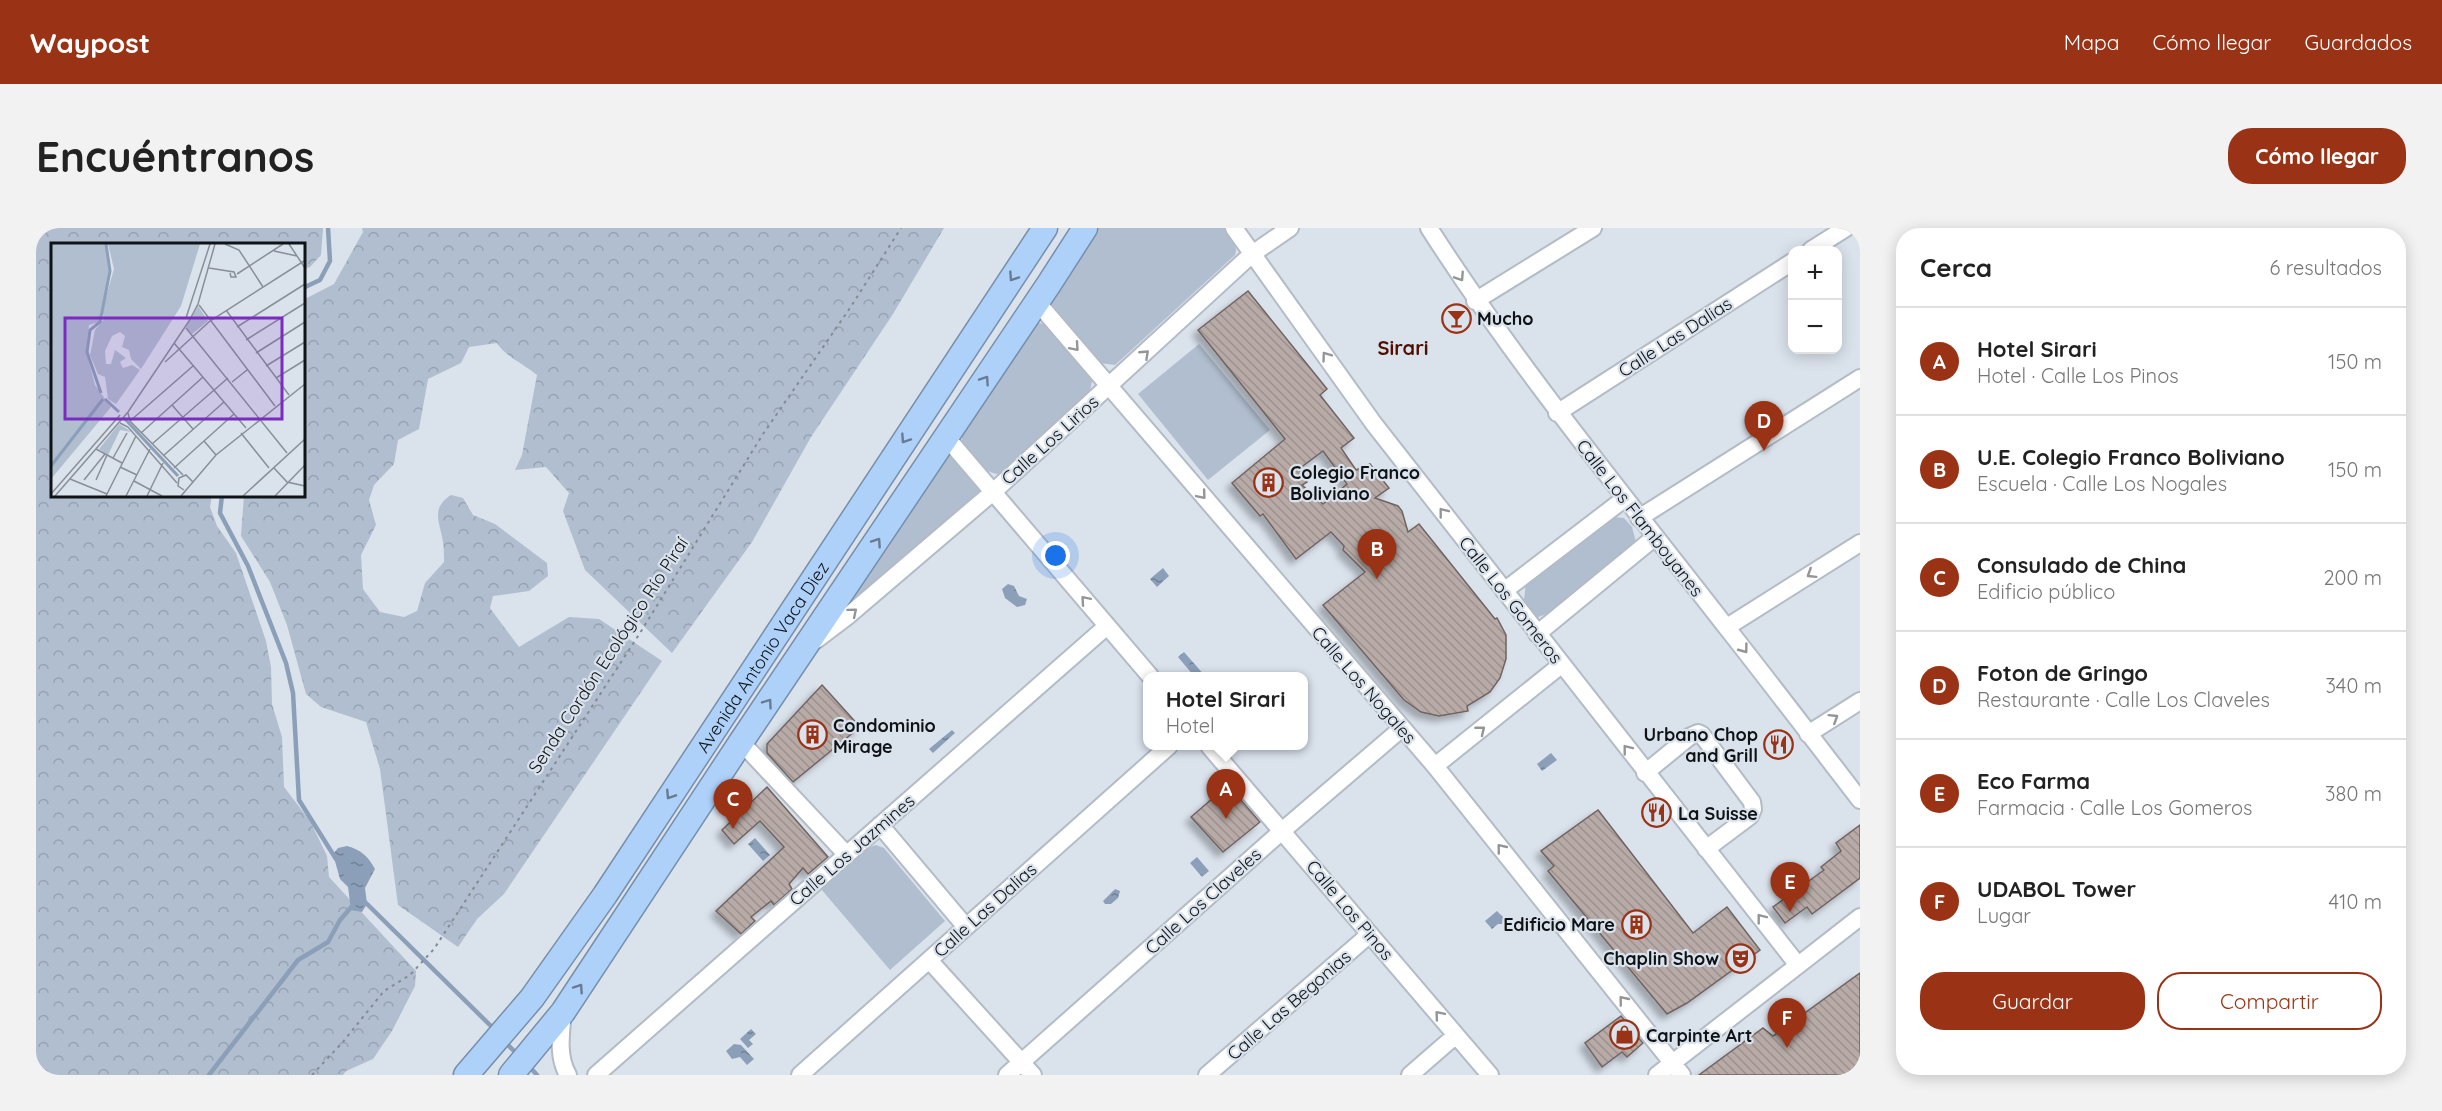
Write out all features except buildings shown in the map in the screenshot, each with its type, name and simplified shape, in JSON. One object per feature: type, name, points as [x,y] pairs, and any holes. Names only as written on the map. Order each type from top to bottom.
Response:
[{"type":"highway","name":"Avenida Antonio Vaca Diez","points":[[466,1075],[532,998],[605,895],[1045,228]]},
{"type":"highway","name":"Avenida Antonio Vaca Diez","points":[[512,1075],[563,1012],[1085,228]]},
{"type":"highway","points":[[689,822],[710,774],[708,764],[694,758]]},
{"type":"street","name":"Calle Los Gomeros","points":[[1234,228],[1374,424],[1645,773],[1797,964]]},
{"type":"street","name":"Calle Los Lirios","points":[[807,647],[849,615],[993,492],[1252,254],[1290,228]]},
{"type":"street","name":"Calle Los Flamboyanes","points":[[1429,228],[1475,301],[1557,413],[1727,627],[1860,800]]},
{"type":"street","points":[[1475,301],[1593,228]]},
{"type":"street","points":[[1817,246],[1846,228]]},
{"type":"street","name":"Calle Las Dalias","points":[[1557,413],[1788,265]]},
{"type":"street","name":"Calle Los Nogales","points":[[1037,302],[1435,766],[1677,1069]]},
{"type":"street","points":[[1639,518],[1860,378]]},
{"type":"street","points":[[947,438],[1147,672]]},
{"type":"street","points":[[1504,591],[1624,499]]},
{"type":"street","points":[[1537,634],[1654,537]]},
{"type":"street","points":[[1727,627],[1860,543]]},
{"type":"street","name":"Calle Los Jazmines","points":[[596,1075],[1107,626]]},
{"type":"street","points":[[1435,766],[1561,665]]},
{"type":"street","points":[[1808,734],[1860,701]]},
{"type":"street","name":"Calle Los Claveles","points":[[1007,1075],[1282,831],[1401,729]]},
{"type":"street","points":[[1645,773],[1695,734],[1702,735],[1752,802],[1753,809],[1750,816],[1706,849]]},
{"type":"street","points":[[741,742],[847,855]]},
{"type":"street","name":"Calle Las Dalias","points":[[800,1075],[1165,750]]},
{"type":"street","name":"Calle Los Pinos","points":[[1212,750],[1490,1075]]},
{"type":"street","points":[[880,825],[966,927]]},
{"type":"street","points":[[1657,1075],[1677,1069],[1797,964],[1852,930],[1860,917]]},
{"type":"street","name":"Calle Las Begonias","points":[[1207,1075],[1370,934]]},
{"type":"street","points":[[929,960],[1033,1075]]},
{"type":"street","points":[[563,1012],[560,1046],[568,1075]]},
{"type":"street","points":[[1410,1075],[1456,1035]]},
{"type":"path","name":"Senda Cordón Ecológico Río Piraí","points":[[312,1075],[384,991],[410,975],[434,949],[640,633],[763,434],[850,308],[901,228]]},
{"type":"green space","points":[[36,228],[323,228],[321,255],[310,267],[304,269],[304,243],[51,243],[51,496],[212,496],[210,507],[217,526],[236,553],[266,641],[271,667],[272,704],[282,737],[284,787],[310,821],[327,856],[329,877],[416,971],[415,986],[392,1031],[373,1059],[346,1071],[343,1075],[36,1075]]},
{"type":"green space","points":[[362,228],[944,228],[893,314],[811,437],[752,542],[672,653],[585,570],[563,511],[569,493],[546,467],[515,470],[522,455],[537,375],[510,356],[497,343],[469,347],[461,363],[428,379],[419,429],[398,440],[394,464],[374,485],[369,500],[376,525],[361,555],[363,589],[380,612],[404,617],[417,611],[425,583],[444,562],[438,511],[440,505],[451,495],[463,498],[473,515],[495,524],[547,563],[548,576],[529,591],[493,596],[490,608],[519,647],[569,617],[599,619],[662,661],[504,894],[477,919],[458,947],[398,905],[380,769],[366,722],[321,707],[306,694],[287,625],[270,582],[241,536],[244,496],[304,496],[304,299],[334,284],[363,232]]},
{"type":"green space","points":[[1095,228],[1224,228],[1233,240],[1236,251],[1235,255],[1115,365],[1100,363],[1049,301]]},
{"type":"green space","points":[[1034,324],[1045,325],[1092,381],[1090,391],[999,474],[993,473],[978,463],[962,444],[962,431]]},
{"type":"green space","points":[[1199,344],[1270,430],[1208,480],[1138,394]]},
{"type":"green space","points":[[952,454],[980,485],[978,495],[843,615],[946,455]]},
{"type":"green space","points":[[1612,517],[1624,518],[1632,527],[1636,542],[1550,613],[1532,619],[1521,605],[1524,600],[1526,582]]},
{"type":"green space","points":[[876,845],[884,848],[945,921],[890,970],[821,889],[867,848]]},
{"type":"water","points":[[1163,568],[1169,576],[1157,587],[1150,579]]},
{"type":"water","points":[[1008,584],[1014,586],[1019,596],[1027,599],[1025,605],[1017,607],[1005,598],[1002,589]]},
{"type":"water","points":[[1184,652],[1202,672],[1191,672],[1178,657]]},
{"type":"water","points":[[952,730],[955,733],[933,753],[929,749]]},
{"type":"water","points":[[1551,753],[1557,760],[1542,771],[1537,764]]},
{"type":"water","points":[[755,838],[770,855],[763,861],[748,844]]},
{"type":"water","points":[[347,846],[364,854],[375,869],[365,888],[367,904],[362,912],[351,910],[348,887],[340,879],[333,854],[338,848]]},
{"type":"water","points":[[1197,857],[1209,871],[1202,877],[1190,863]]},
{"type":"water","points":[[1115,889],[1120,891],[1118,898],[1111,904],[1105,904],[1103,901]]},
{"type":"water","points":[[1497,911],[1504,918],[1502,924],[1492,929],[1485,921]]},
{"type":"water","points":[[751,1029],[756,1034],[749,1040],[753,1044],[748,1048],[740,1039]]},
{"type":"water","points":[[734,1044],[741,1045],[754,1059],[747,1065],[740,1057],[732,1059],[726,1051]]},
{"type":"waterway","points":[[304,288],[320,280],[330,261],[328,228]]},
{"type":"waterway","points":[[222,496],[220,513],[248,566],[286,663],[293,693],[299,800],[336,859]]},
{"type":"waterway","points":[[364,901],[495,1030]]},
{"type":"waterway","points":[[209,1075],[298,960],[328,942],[340,920],[354,904]]},
{"type":"waterway","points":[[504,1041],[517,1054]]},
{"type":"waterway","points":[[527,1064],[537,1075]]},
{"type":"place","name":"Mucho","points":[[1456,318]]},
{"type":"place","name":"Foton de Gringo","points":[[1764,451]]},
{"type":"place","name":"Colegio Franco Boliviano","points":[[1269,482]]},
{"type":"place","name":"U.E. Colegio Franco Boliviano","points":[[1377,579]]},
{"type":"place","name":"Condominio Mirage","points":[[812,735]]},
{"type":"place","name":"Urbano Chop and Grill","points":[[1779,744]]},
{"type":"place","name":"La Suisse","points":[[1657,813]]},
{"type":"place","name":"Hotel Sirari","points":[[1226,819]]},
{"type":"place","name":"Consulado de China","points":[[733,829]]},
{"type":"place","name":"Eco Farma","points":[[1790,912]]},
{"type":"place","name":"Edificio Mare","points":[[1636,924]]},
{"type":"place","name":"Chaplin Show","points":[[1740,958]]},
{"type":"place","name":"Carpinte Art","points":[[1625,1035]]},
{"type":"place","name":"UDABOL Tower","points":[[1787,1048]]},
{"type":"district","name":"Sirari","points":[[1403,347]]}]
